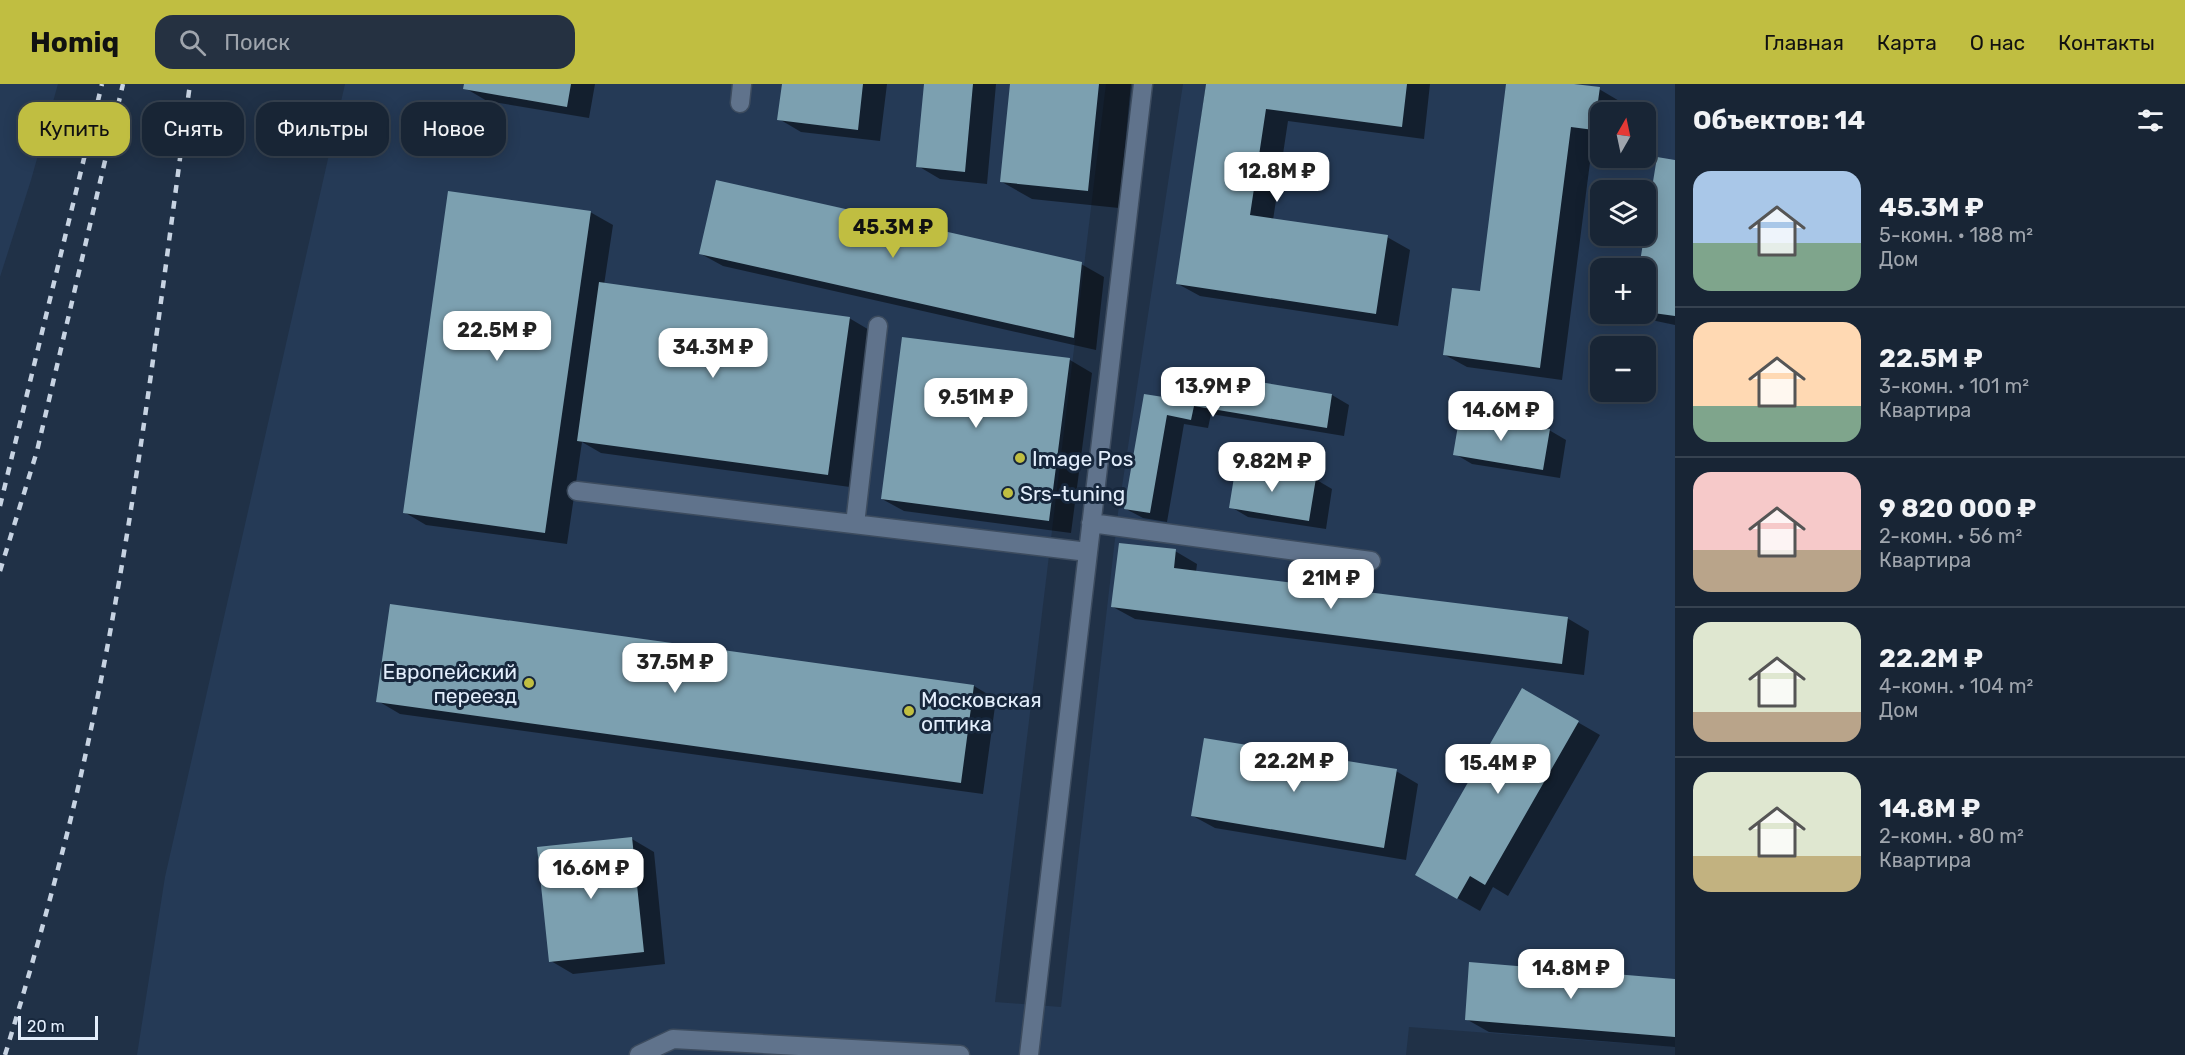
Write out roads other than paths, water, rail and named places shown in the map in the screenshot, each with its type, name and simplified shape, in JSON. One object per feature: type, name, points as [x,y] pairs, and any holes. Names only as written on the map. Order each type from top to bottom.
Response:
[{"type":"street","points":[[740,103],[742,84]]},
{"type":"street","points":[[1029,1055],[1143,84]]},
{"type":"street","points":[[855,524],[878,326]]},
{"type":"street","points":[[577,491],[1088,552]]},
{"type":"street","points":[[1091,523],[1371,561]]},
{"type":"street","points":[[639,1055],[673,1039],[960,1055]]},
{"type":"railway","points":[[0,506],[102,84]]},
{"type":"railway","points":[[0,571],[37,451],[123,84]]},
{"type":"railway","points":[[5,1055],[68,830],[108,646],[139,459],[190,84]]},
{"type":"place","name":"Image Pos","points":[[1020,458]]},
{"type":"place","name":"Srs-tuning","points":[[1008,493]]},
{"type":"place","name":"Европейский переезд","points":[[529,683]]},
{"type":"place","name":"Московская оптика","points":[[909,711]]}]
